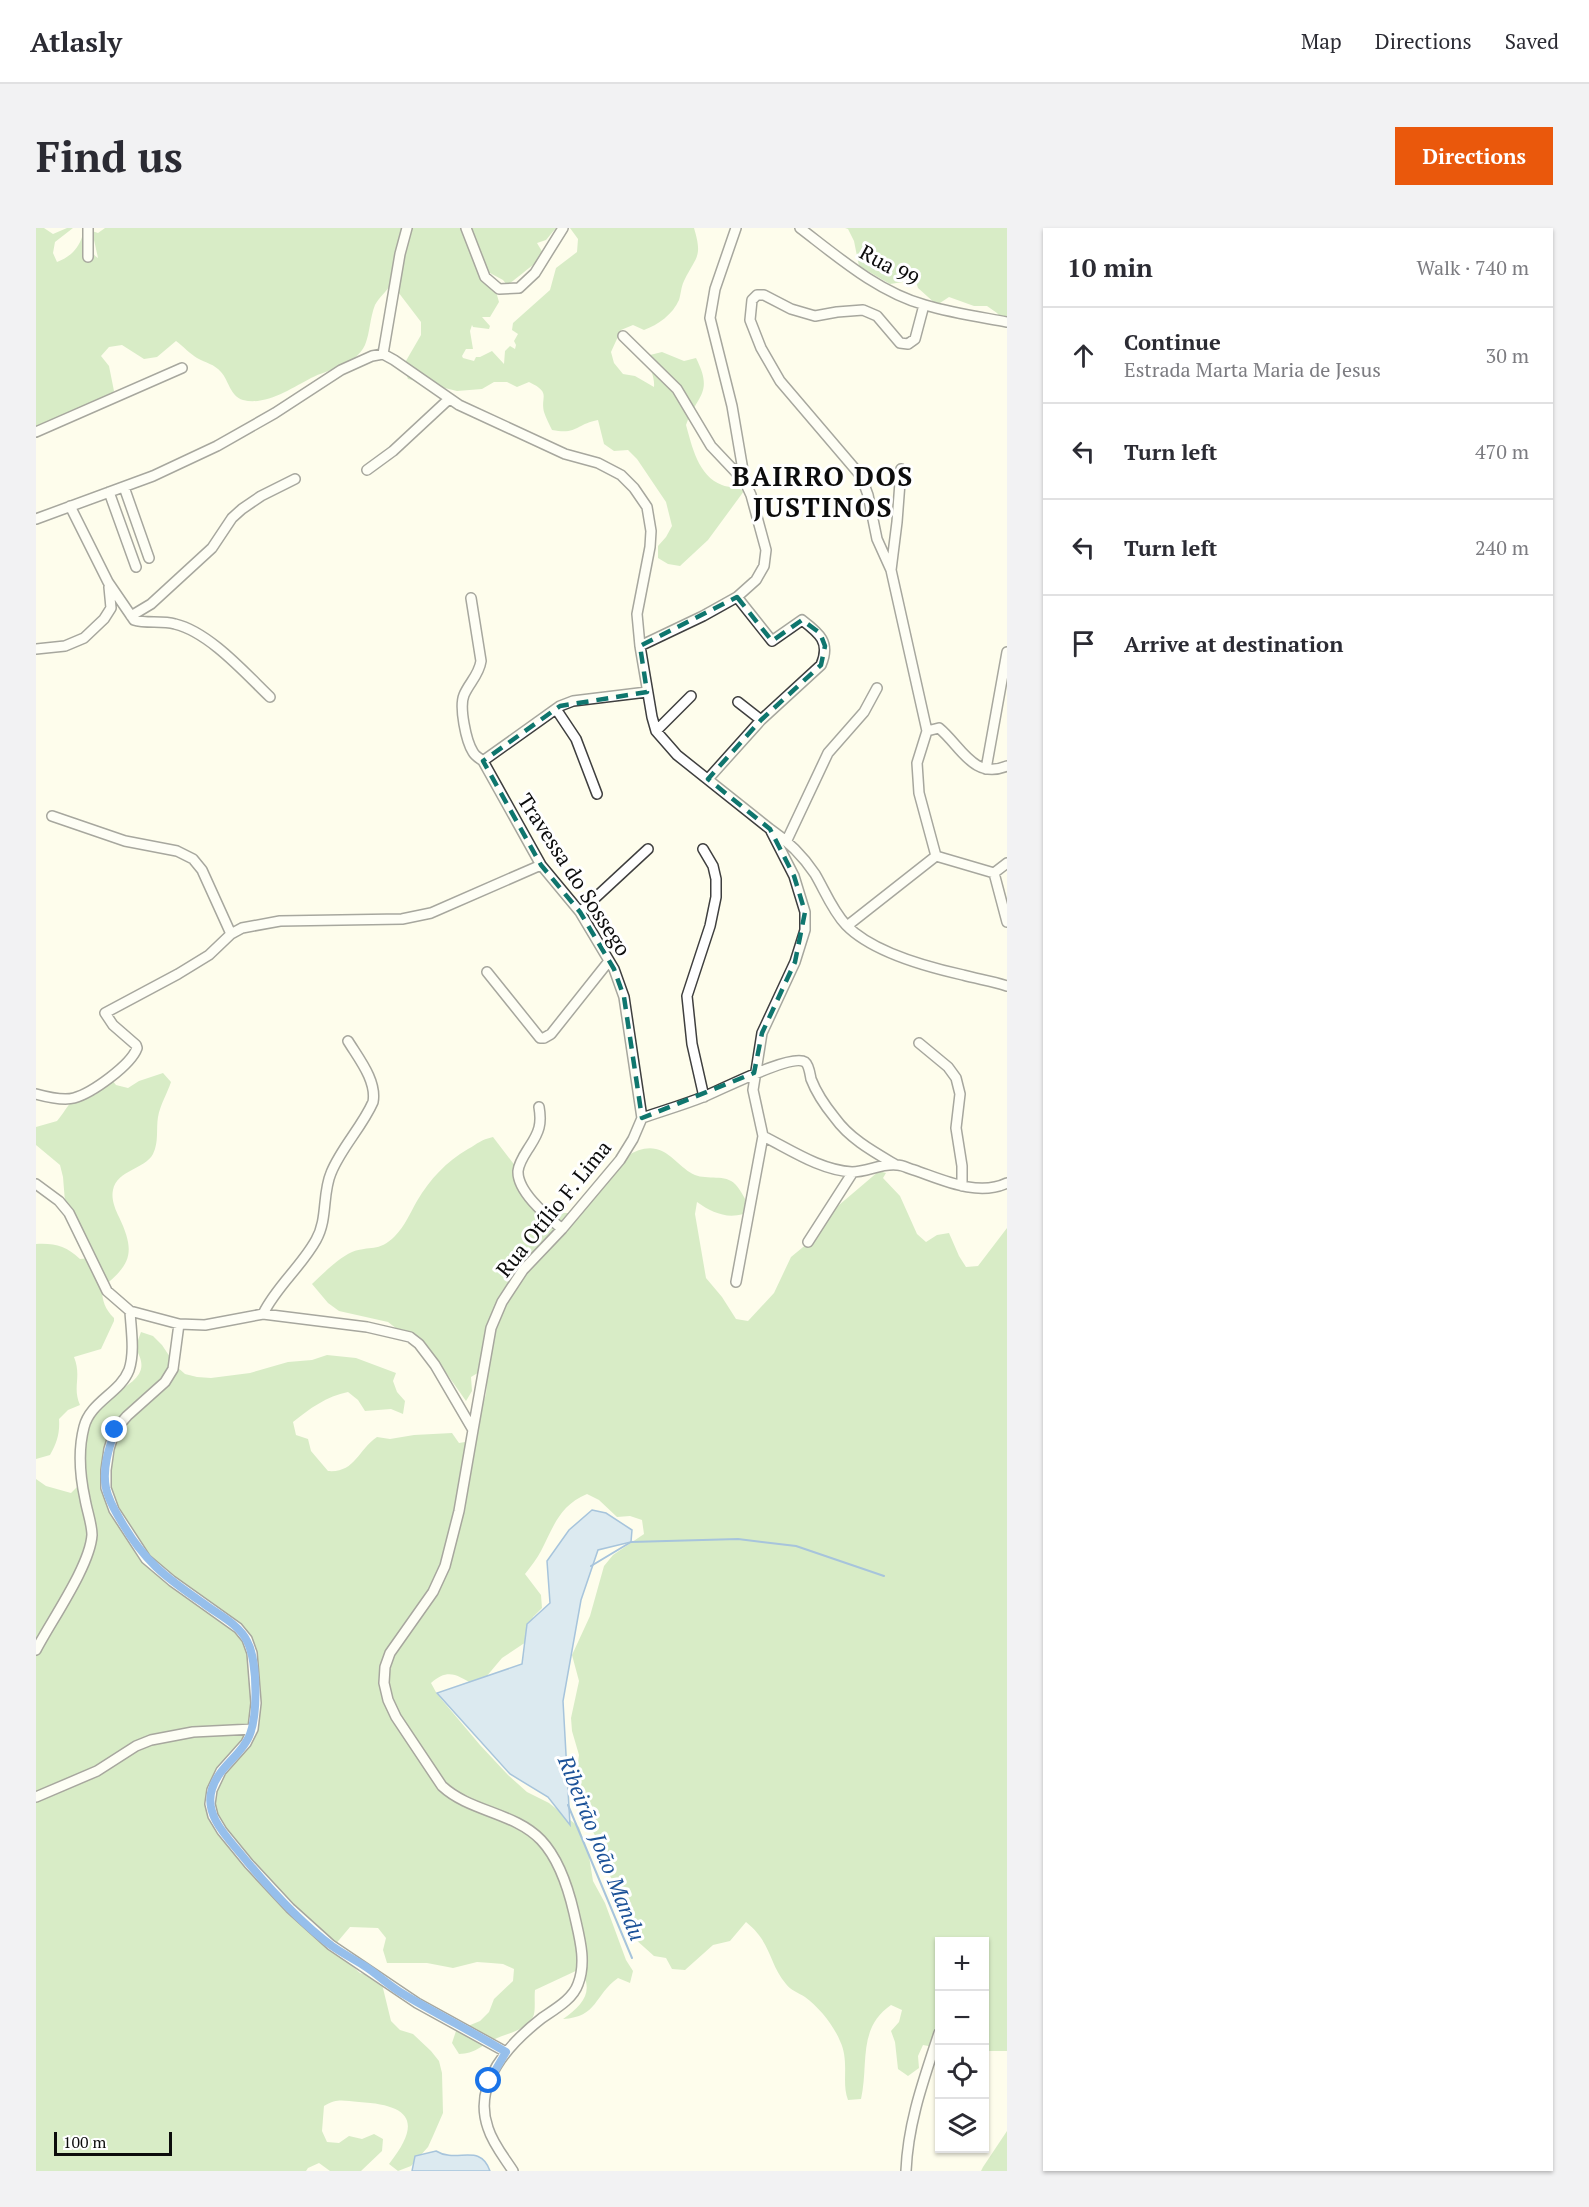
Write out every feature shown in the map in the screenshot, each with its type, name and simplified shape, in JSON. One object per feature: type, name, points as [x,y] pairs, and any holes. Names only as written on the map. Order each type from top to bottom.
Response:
[{"type":"street","points":[[88,228],[88,257]]},
{"type":"street","points":[[383,354],[400,254],[407,228]]},
{"type":"street","points":[[466,228],[485,277],[500,289],[519,288],[535,273],[563,228]]},
{"type":"street","points":[[640,646],[738,597],[756,580],[764,566],[766,550],[751,495],[745,482],[732,406],[710,318],[715,289],[736,228]]},
{"type":"street","name":"Rua 99","points":[[800,228],[842,261],[892,292],[924,305],[1006,322]]},
{"type":"street","points":[[924,305],[915,339],[908,344],[900,343],[876,316],[863,310],[815,316],[791,309],[765,294],[757,295],[752,300],[750,320],[761,348],[780,381],[861,476],[868,495],[877,539],[891,570],[927,731],[916,763],[919,793],[936,856]]},
{"type":"street","points":[[623,336],[677,389],[711,446],[745,482]]},
{"type":"street","points":[[36,519],[153,477],[217,446],[275,413],[341,370],[372,356],[383,354],[449,399],[565,454],[598,463],[621,475],[634,488],[647,507],[651,531],[638,614],[647,692],[657,731],[677,755],[787,840],[815,874],[832,906],[847,926],[874,945],[900,957],[1006,986],[1007,974]]},
{"type":"street","points":[[36,432],[182,368]]},
{"type":"street","points":[[367,470],[393,452],[449,399]]},
{"type":"street","points":[[891,570],[901,469]]},
{"type":"street","points":[[131,616],[152,604],[212,548],[232,518],[242,509],[261,496],[295,479]]},
{"type":"street","points":[[124,487],[148,558]]},
{"type":"street","points":[[109,492],[136,567]]},
{"type":"street","points":[[70,506],[108,582],[131,616],[137,621],[177,624],[199,636],[221,650],[270,696]]},
{"type":"street","points":[[36,650],[75,642],[84,638],[97,626],[111,608],[108,582]]},
{"type":"street","points":[[708,779],[761,720],[821,665],[825,656],[825,646],[820,633],[802,620],[772,640],[738,597]]},
{"type":"street","name":"Travessa do Sossego","points":[[471,598],[481,661],[480,670],[464,694],[463,711],[471,747],[474,754],[483,761],[542,865],[580,912],[614,969],[624,997],[642,1118]]},
{"type":"street","points":[[986,769],[1007,652]]},
{"type":"street","points":[[787,840],[828,753],[864,712],[877,688]]},
{"type":"street","points":[[483,761],[556,709],[573,701],[647,692]]},
{"type":"street","points":[[657,731],[691,696]]},
{"type":"street","points":[[738,702],[761,720]]},
{"type":"street","points":[[556,709],[576,739],[597,794]]},
{"type":"street","points":[[927,731],[939,728],[951,738],[970,763],[986,769],[1007,766]]},
{"type":"street","points":[[52,816],[125,841],[177,851],[193,859],[202,870],[231,934]]},
{"type":"street","points":[[736,1282],[763,1136],[753,1090],[754,1073],[762,1033],[795,962],[805,930],[805,912],[794,876],[770,829]]},
{"type":"street","points":[[580,912],[648,849]]},
{"type":"street","points":[[703,849],[713,867],[716,897],[710,926],[687,996],[692,1044],[704,1097]]},
{"type":"street","points":[[936,856],[994,873]]},
{"type":"street","points":[[847,926],[936,856]]},
{"type":"street","points":[[994,873],[1007,863]]},
{"type":"street","points":[[36,1094],[72,1099],[86,1094],[111,1076],[132,1058],[137,1048],[113,1025],[105,1013],[178,974],[208,955],[231,934],[242,928],[280,921],[402,919],[430,914],[542,865]]},
{"type":"street","points":[[994,873],[1007,922]]},
{"type":"street","points":[[487,972],[540,1038],[544,1038],[557,1027],[609,961]]},
{"type":"street","points":[[263,1314],[269,1302],[300,1266],[318,1238],[324,1218],[327,1185],[332,1170],[368,1114],[373,1102],[375,1093],[369,1078],[348,1041]]},
{"type":"street","points":[[919,1043],[948,1067],[956,1078],[960,1094],[956,1128],[963,1166],[962,1186]]},
{"type":"street","points":[[642,1118],[704,1097],[754,1073],[792,1061],[805,1062],[812,1082],[835,1118],[873,1152],[896,1165],[962,1186],[982,1189],[997,1188],[1007,1183]]},
{"type":"street","points":[[539,1107],[541,1126],[522,1160],[518,1170],[519,1179],[525,1192],[562,1229]]},
{"type":"street","name":"Rua Otílio F. Lima","points":[[513,2171],[494,2143],[487,2127],[485,2096],[489,2081],[506,2052],[524,2032],[566,2000],[578,1987],[582,1973],[582,1948],[571,1897],[554,1856],[539,1838],[520,1825],[466,1803],[450,1794],[442,1786],[396,1717],[388,1700],[384,1683],[384,1667],[390,1653],[433,1592],[445,1566],[459,1511],[491,1329],[502,1302],[523,1270],[562,1229],[620,1160],[642,1118]]},
{"type":"street","points":[[763,1136],[814,1162],[832,1168],[853,1172],[896,1165]]},
{"type":"street","points":[[808,1242],[853,1172]]},
{"type":"street","points":[[36,1184],[59,1201],[69,1213],[107,1291],[130,1311],[179,1324],[205,1325],[263,1314],[367,1327],[410,1337],[419,1344],[435,1365],[473,1430]]},
{"type":"street","points":[[36,1650],[89,1550],[92,1534],[81,1480],[82,1438],[90,1414],[128,1372],[132,1355],[130,1311]]},
{"type":"street","points":[[179,1324],[173,1369],[165,1382],[115,1430],[109,1449],[106,1488],[123,1526],[146,1559],[172,1581],[238,1628],[247,1639],[252,1653],[256,1703],[253,1729],[246,1743],[221,1771],[212,1790],[210,1804],[213,1816],[249,1864],[290,1908],[331,1945],[403,1994],[506,2052]]},
{"type":"street","points":[[36,1797],[97,1771],[136,1746],[151,1740],[193,1732],[253,1729]]},
{"type":"street","points":[[906,2171],[907,2143],[914,2112],[935,2045]]},
{"type":"highlighted area","points":[[737,597],[772,641],[802,620],[820,633],[825,646],[821,665],[761,720],[708,779],[770,829],[794,876],[805,912],[795,962],[762,1033],[754,1073],[642,1118],[624,997],[614,969],[580,912],[541,865],[483,761],[560,706],[647,692],[640,646]]},
{"type":"green space","points":[[36,228],[44,228],[53,234],[73,228],[55,242],[53,253],[57,262],[73,252],[82,237],[98,258],[92,231],[98,233],[105,228],[556,228],[546,240],[537,243],[546,258],[507,285],[503,280],[488,272],[499,302],[490,317],[482,317],[490,326],[489,329],[472,325],[470,331],[473,349],[466,349],[462,356],[474,361],[476,357],[492,351],[504,364],[505,351],[510,346],[515,349],[516,345],[514,341],[518,334],[512,330],[513,323],[550,290],[556,268],[577,252],[578,239],[570,228],[694,228],[698,245],[697,256],[683,283],[679,300],[673,310],[660,322],[644,330],[633,325],[621,330],[611,352],[614,363],[623,374],[635,376],[654,387],[650,355],[662,352],[684,361],[696,358],[704,379],[704,387],[686,425],[697,460],[714,481],[744,491],[708,540],[680,566],[668,564],[658,558],[658,546],[672,526],[666,502],[637,459],[628,450],[614,451],[604,444],[598,420],[572,430],[552,430],[544,412],[543,392],[529,382],[517,387],[507,382],[494,382],[482,389],[457,391],[408,379],[403,366],[421,335],[421,322],[392,284],[375,305],[365,345],[355,358],[279,395],[252,401],[239,398],[232,392],[218,369],[194,356],[176,341],[157,357],[144,359],[122,345],[109,347],[101,356],[109,366],[114,391],[106,401],[36,434]]},
{"type":"green space","points":[[845,228],[1007,228],[1007,325],[997,313],[987,306],[974,306],[949,297],[937,305],[918,288],[914,276],[903,282],[890,284],[859,266],[854,241],[848,229]]},
{"type":"green space","points":[[163,1073],[171,1082],[159,1113],[153,1154],[144,1163],[120,1178],[113,1190],[114,1204],[128,1240],[129,1249],[125,1264],[102,1288],[105,1304],[114,1321],[101,1349],[74,1357],[80,1405],[68,1410],[59,1419],[58,1438],[50,1455],[36,1459],[36,1244],[60,1246],[80,1259],[92,1258],[65,1202],[60,1165],[36,1145],[36,1127],[57,1121],[76,1098],[95,1095],[112,1080],[116,1085],[128,1088],[139,1081]]},
{"type":"green space","points":[[493,1137],[516,1167],[519,1181],[535,1200],[557,1213],[569,1213],[620,1161],[644,1149],[661,1151],[695,1175],[731,1181],[739,1188],[748,1204],[743,1214],[731,1216],[719,1214],[697,1202],[695,1214],[706,1278],[736,1319],[748,1321],[774,1293],[791,1257],[820,1233],[824,1221],[832,1211],[879,1171],[886,1173],[883,1178],[900,1196],[917,1234],[926,1242],[937,1235],[949,1233],[966,1267],[978,1266],[1007,1228],[1007,2051],[989,2051],[989,1937],[935,1937],[935,2047],[923,2045],[918,2056],[919,2068],[908,2076],[898,2069],[895,2042],[891,2031],[899,2022],[902,2010],[891,2005],[880,2014],[869,2036],[861,2099],[848,2100],[843,2049],[834,2029],[816,2006],[788,1986],[780,1976],[761,1937],[746,1922],[730,1941],[713,1945],[685,1970],[672,1969],[666,1958],[654,1956],[635,1939],[630,1914],[607,1870],[592,1826],[578,1805],[574,1794],[579,1755],[571,1718],[579,1681],[572,1655],[590,1616],[604,1566],[613,1555],[644,1534],[642,1520],[630,1516],[617,1517],[599,1500],[587,1494],[570,1504],[558,1518],[538,1557],[525,1574],[541,1595],[542,1608],[533,1617],[526,1642],[502,1658],[486,1677],[474,1685],[448,1674],[431,1683],[437,1694],[508,1775],[527,1792],[549,1803],[579,1827],[589,1856],[593,1881],[605,1903],[626,1960],[633,1971],[630,1983],[618,1978],[589,2010],[583,2014],[563,2019],[585,1997],[586,1984],[580,1969],[535,1990],[534,2014],[524,2026],[474,2051],[459,2054],[452,2043],[456,2031],[480,2021],[489,2012],[494,1999],[513,1981],[514,1969],[503,1964],[477,1962],[453,1968],[427,1963],[387,1963],[383,1950],[386,1938],[378,1928],[350,1927],[334,1946],[341,1956],[360,1973],[372,1976],[382,1984],[391,2021],[400,2030],[413,2034],[439,2061],[442,2073],[443,2113],[428,2147],[411,2166],[398,2171],[389,2164],[406,2137],[408,2126],[406,2118],[400,2112],[376,2104],[341,2101],[324,2106],[322,2131],[327,2142],[339,2143],[349,2136],[362,2139],[374,2134],[383,2139],[382,2151],[361,2171],[330,2171],[319,2163],[306,2171],[36,2171],[36,1479],[46,1486],[71,1493],[80,1484],[85,1421],[138,1376],[141,1364],[135,1348],[141,1332],[153,1336],[185,1374],[197,1377],[211,1378],[250,1373],[288,1362],[312,1360],[327,1355],[356,1358],[396,1373],[393,1381],[397,1392],[405,1401],[403,1414],[391,1409],[365,1411],[358,1400],[348,1392],[326,1400],[293,1422],[296,1435],[308,1439],[311,1451],[328,1471],[337,1471],[350,1465],[377,1437],[390,1439],[452,1433],[459,1443],[471,1441],[486,1394],[487,1382],[481,1371],[471,1377],[472,1391],[466,1401],[437,1360],[388,1322],[339,1311],[328,1303],[312,1284],[346,1255],[358,1250],[379,1247],[395,1236],[433,1178],[460,1154]]},
{"type":"green space","points":[[1007,2131],[1007,2171],[981,2171],[983,2167]]},
{"type":"water","points":[[592,1510],[606,1513],[632,1530],[631,1542],[598,1550],[581,1600],[563,1701],[570,1825],[548,1797],[510,1774],[437,1693],[522,1664],[527,1624],[550,1603],[547,1561],[569,1530]]},
{"type":"water","points":[[436,2151],[452,2156],[480,2157],[486,2162],[490,2171],[412,2171],[415,2156]]},
{"type":"waterway","name":"Ribeirão João Mandu","points":[[591,1566],[631,1542],[738,1539],[796,1546],[884,1576]]},
{"type":"waterway","name":"Ribeirão João Mandu","points":[[568,1805],[632,1958]]},
{"type":"district","name":"BAIRRO DOS JUSTINOS","points":[[823,492]]},
{"type":"route","points":[[115,1430],[109,1449],[106,1488],[114,1510],[128,1534],[146,1559],[172,1581],[238,1628],[247,1639],[252,1653],[256,1703],[253,1729],[246,1743],[221,1771],[212,1790],[210,1804],[213,1816],[249,1864],[290,1908],[331,1945],[417,2003],[506,2052],[489,2081]]}]
